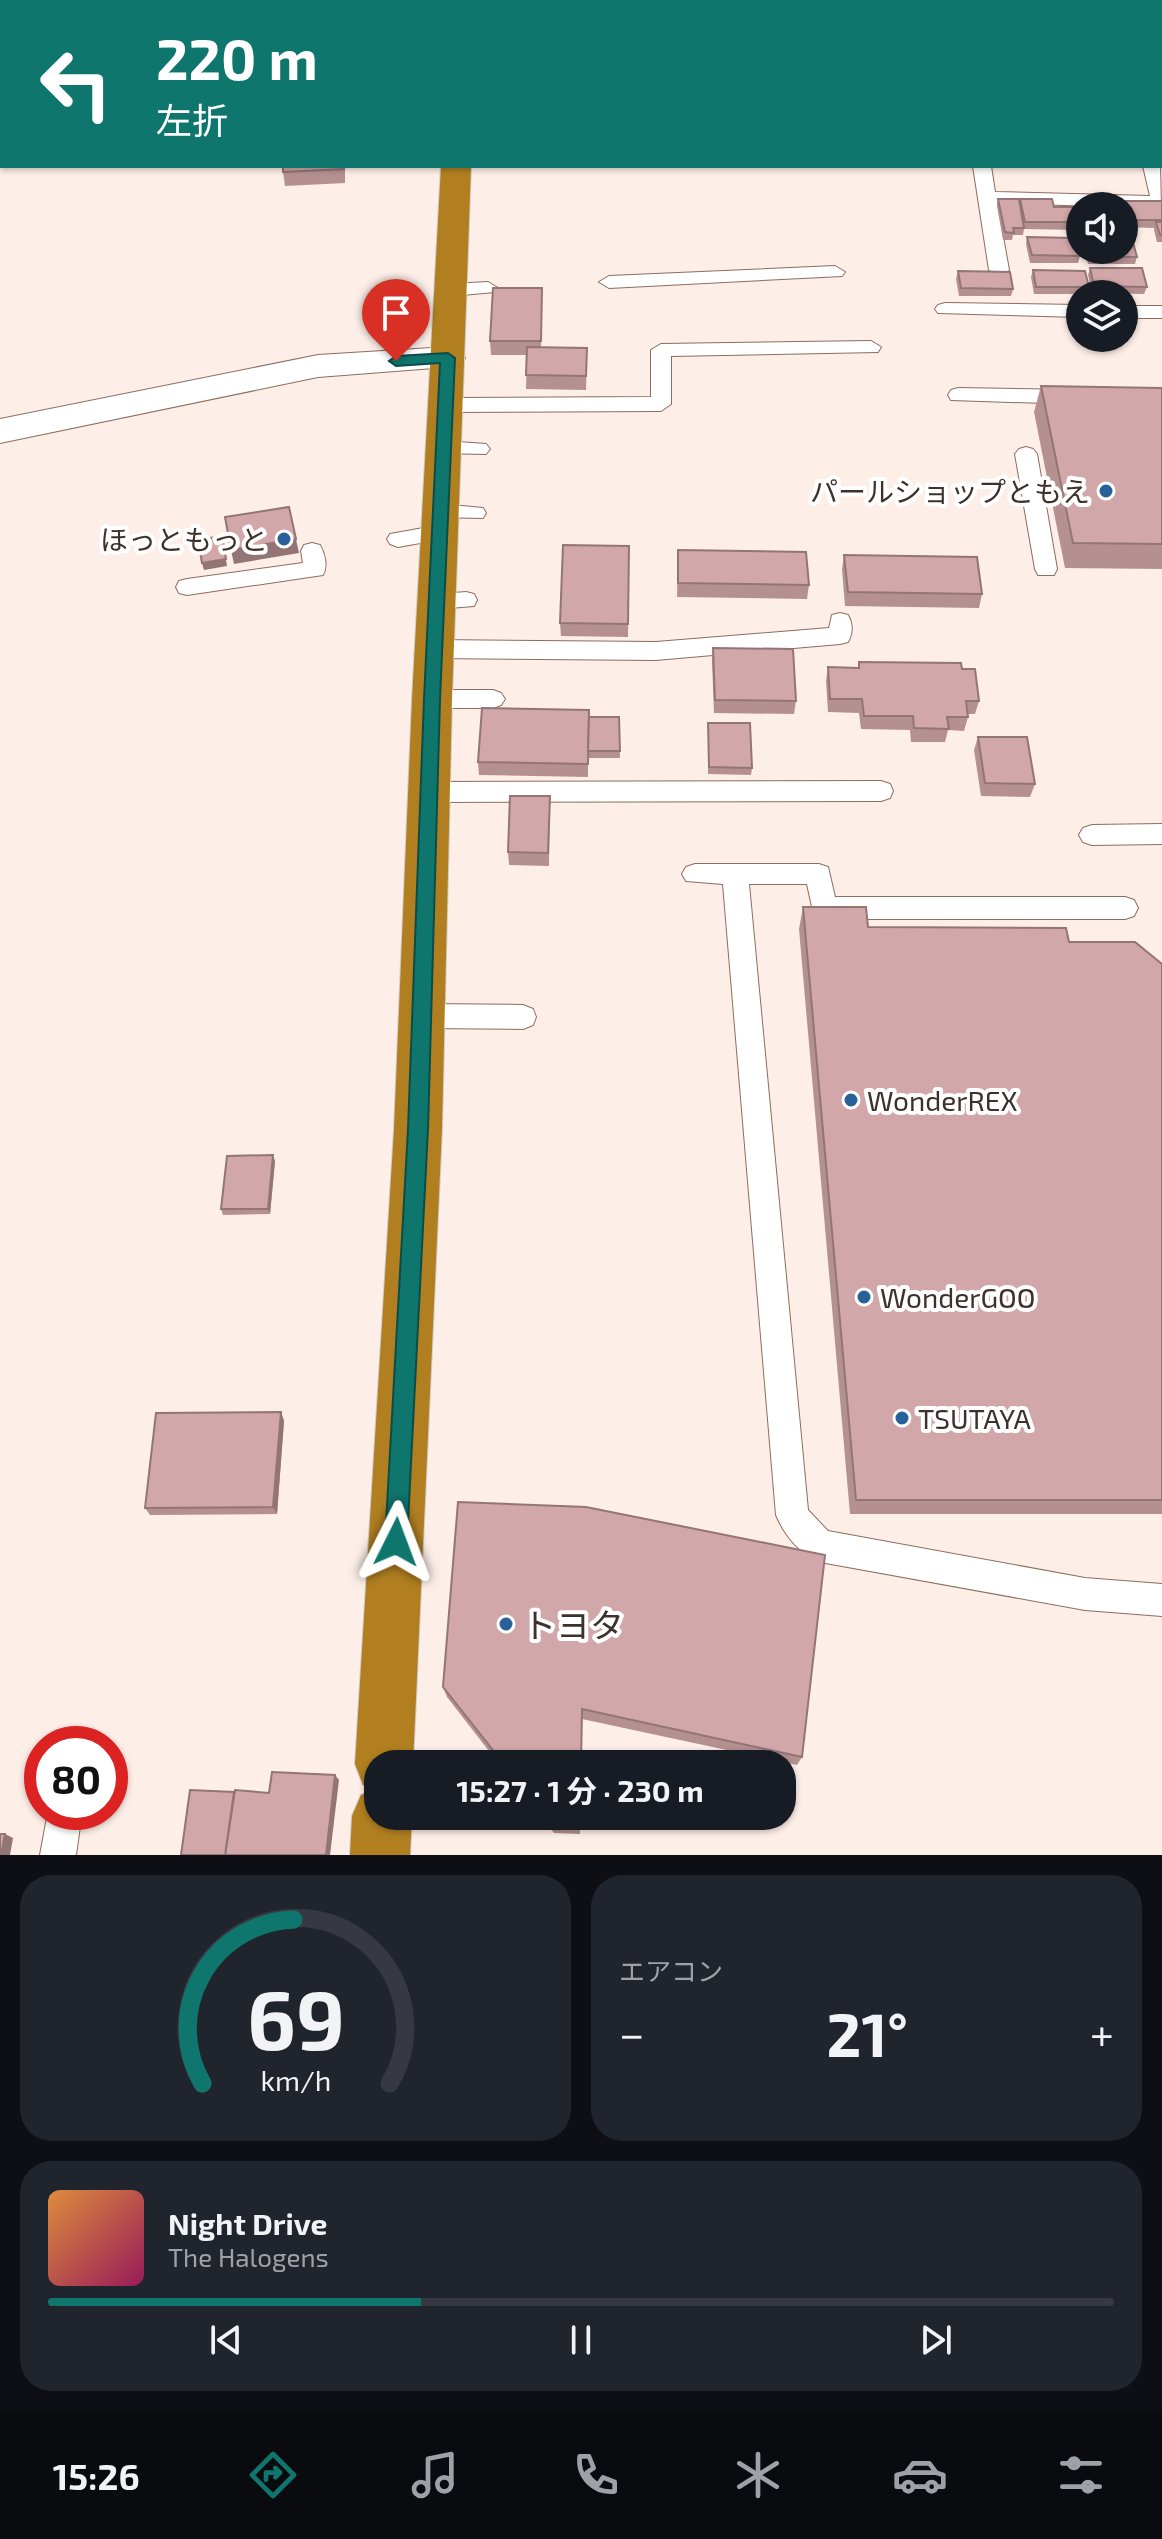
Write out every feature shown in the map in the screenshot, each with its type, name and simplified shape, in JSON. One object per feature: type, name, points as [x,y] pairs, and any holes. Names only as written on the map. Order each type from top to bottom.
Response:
[{"type":"highway","points":[[385,1750],[422,1016],[434,649],[451,600],[439,524],[462,448],[446,405],[448,358],[470,289],[456,168]]},
{"type":"highway","points":[[380,1855],[381,1830]]},
{"type":"street","points":[[0,431],[318,366],[448,358]]},
{"type":"lane","points":[[982,168],[999,270]]},
{"type":"lane","points":[[987,197],[1161,202],[1152,168]]},
{"type":"lane","points":[[609,282],[835,272]]},
{"type":"lane","points":[[945,309],[1066,311]]},
{"type":"lane","points":[[1138,312],[1162,312]]},
{"type":"lane","points":[[446,405],[661,404],[661,350],[871,347]]},
{"type":"lane","points":[[958,395],[1097,397]]},
{"type":"lane","points":[[1026,454],[1046,569]]},
{"type":"lane","points":[[187,587],[315,569],[312,551]]},
{"type":"lane","points":[[434,649],[656,651],[840,636],[840,621]]},
{"type":"lane","points":[[432,699],[493,699]]},
{"type":"lane","points":[[430,792],[881,791]]},
{"type":"lane","points":[[1092,835],[1162,834]]},
{"type":"lane","points":[[695,874],[819,874],[823,908],[1125,908]]},
{"type":"lane","points":[[735,874],[792,1515],[802,1530],[820,1546],[1085,1594],[1162,1600]]},
{"type":"lane","points":[[422,1016],[523,1017]]},
{"type":"lane","points":[[58,1855],[62,1830]]},
{"type":"building","points":[[283,168],[344,169],[283,172]]},
{"type":"building","points":[[998,199],[1019,199],[1024,228],[1013,228],[1014,233],[1005,232]]},
{"type":"building","points":[[1020,199],[1052,199],[1054,207],[1066,207],[1066,222],[1025,222]]},
{"type":"building","points":[[1138,201],[1162,201],[1162,220],[1138,220]]},
{"type":"building","points":[[1156,222],[1162,222],[1162,235],[1160,235]]},
{"type":"building","points":[[1027,237],[1066,238],[1066,256],[1032,255]]},
{"type":"building","points":[[1090,268],[1142,268],[1147,287],[1138,287],[1138,280],[1093,280]]},
{"type":"building","points":[[1033,270],[1085,271],[1087,280],[1066,280],[1066,287],[1036,287]]},
{"type":"building","points":[[958,271],[1010,272],[1013,289],[961,288]]},
{"type":"building","points":[[493,288],[542,288],[541,341],[490,341]]},
{"type":"building","points":[[527,347],[587,348],[586,376],[526,375]]},
{"type":"building","name":"パールショップともえ","points":[[1041,386],[1162,388],[1162,544],[1073,543]]},
{"type":"building","points":[[289,507],[296,539],[231,550],[225,517]]},
{"type":"building","points":[[222,536],[226,559],[202,563],[198,540]]},
{"type":"building","points":[[563,545],[629,546],[628,624],[560,623]]},
{"type":"building","points":[[678,550],[806,552],[809,585],[678,583]]},
{"type":"building","points":[[844,555],[977,557],[982,594],[848,592]]},
{"type":"building","points":[[713,648],[793,649],[796,701],[715,700]]},
{"type":"building","points":[[859,662],[961,663],[962,669],[975,669],[979,701],[966,701],[968,717],[947,717],[949,729],[914,728],[913,716],[864,716],[862,699],[830,699],[828,667],[859,668]]},
{"type":"building","points":[[482,708],[589,710],[588,764],[478,762]]},
{"type":"building","points":[[589,717],[619,717],[620,751],[588,751]]},
{"type":"building","points":[[708,723],[750,723],[752,768],[709,767]]},
{"type":"building","points":[[978,737],[1027,737],[1035,784],[985,783]]},
{"type":"building","points":[[510,796],[550,796],[548,853],[508,852]]},
{"type":"building","points":[[803,907],[866,907],[868,927],[1066,928],[1069,942],[1135,942],[1162,964],[1162,1500],[856,1500]]},
{"type":"building","points":[[273,1155],[268,1209],[221,1209],[227,1156]]},
{"type":"building","points":[[281,1412],[273,1507],[145,1508],[156,1413]]},
{"type":"building","points":[[458,1502],[586,1507],[825,1555],[802,1757],[796,1756],[796,1750],[770,1750],[582,1709],[581,1750],[493,1750],[443,1687]]},
{"type":"building","points":[[272,1772],[335,1775],[326,1855],[225,1855],[235,1790],[269,1793]]},
{"type":"building","points":[[190,1790],[234,1792],[225,1855],[181,1855]]},
{"type":"building","points":[[0,1834],[5,1834],[1,1855],[0,1855]]},
{"type":"place","name":"パールショップともえ","points":[[1106,491]]},
{"type":"place","name":"ほっともっと","points":[[284,539]]},
{"type":"place","name":"WonderREX","points":[[851,1100]]},
{"type":"place","name":"WonderGOO","points":[[864,1297]]},
{"type":"place","name":"TSUTAYA","points":[[902,1418]]},
{"type":"place","name":"トヨタ","points":[[506,1624]]},
{"type":"route","points":[[396,361],[448,358],[432,699],[418,1129],[396,1542]]}]
